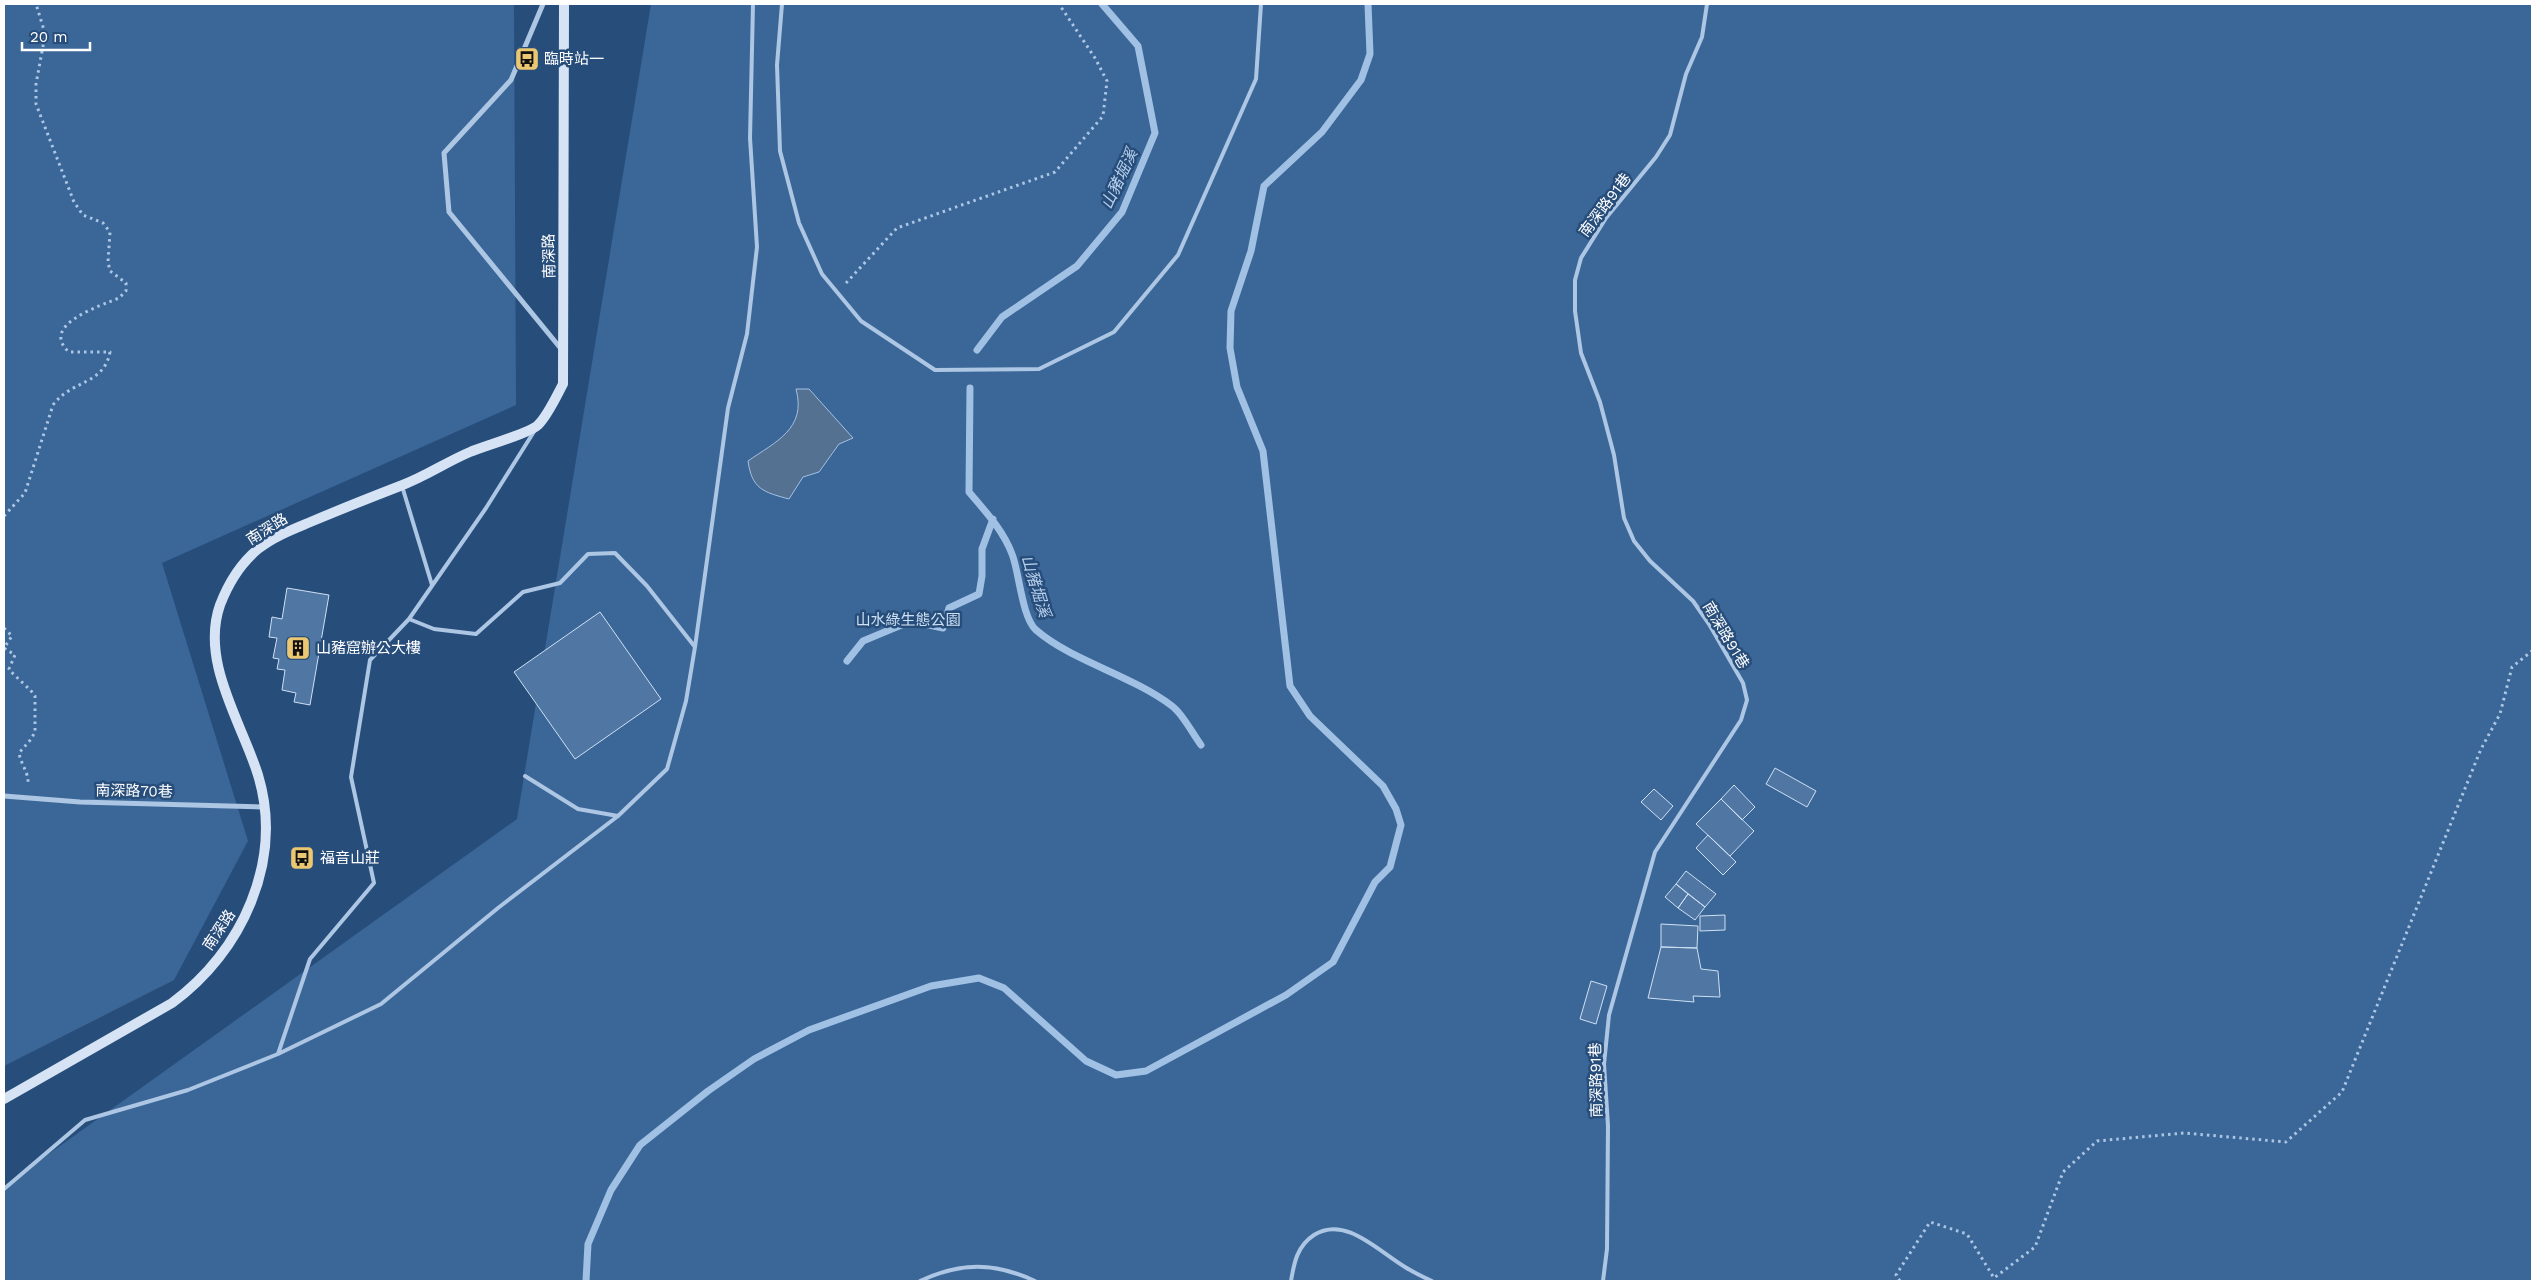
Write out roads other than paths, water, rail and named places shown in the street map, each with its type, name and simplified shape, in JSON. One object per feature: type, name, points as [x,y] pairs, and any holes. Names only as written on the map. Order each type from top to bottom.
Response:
[{"type":"main road","name":"南深路","points":[[4,1099],[172,1003],[191,989],[208,972],[229,944],[248,913],[258,885],[263,851],[263,807],[258,776],[226,692],[217,657],[216,627],[220,606],[243,564],[260,548],[282,534],[377,493],[402,486],[468,453],[538,426],[563,384],[564,4]]},
{"type":"street","points":[[543,4],[511,80],[444,153],[449,212],[564,353]]},
{"type":"street","name":"南深路70巷","points":[[4,796],[80,802],[263,807]]},
{"type":"lane","points":[[4,1189],[85,1120],[188,1090],[278,1054],[381,1004],[498,908],[618,816],[667,769],[686,701],[728,408],[747,334],[757,247],[750,138],[753,4]]},
{"type":"lane","points":[[782,4],[777,65],[780,151],[800,223],[822,274],[861,321],[935,370],[1039,369],[1114,332],[1178,255],[1256,78],[1261,4]]},
{"type":"lane","name":"南深路91巷","points":[[1603,1281],[1607,1249],[1608,1126],[1604,1064],[1609,1015],[1655,852],[1741,720],[1747,700],[1742,683],[1709,624],[1693,601],[1650,561],[1634,541],[1624,518],[1614,454],[1605,419],[1581,353],[1575,311],[1575,280],[1581,258],[1606,218],[1656,158],[1670,135],[1686,74],[1702,36],[1707,4]]},
{"type":"lane","points":[[278,1054],[310,959],[374,883],[351,777],[370,660],[409,619],[486,508],[538,426]]},
{"type":"lane","points":[[402,486],[432,585]]},
{"type":"lane","points":[[409,619],[434,629],[476,634],[523,592],[560,583],[588,554],[615,553],[647,586],[695,647]]},
{"type":"lane","points":[[525,776],[578,809],[618,816]]},
{"type":"lane","points":[[1291,1281],[1294,1259],[1304,1241],[1322,1230],[1340,1228],[1356,1235],[1406,1268],[1432,1281]]},
{"type":"lane","points":[[920,1281],[938,1273],[971,1266],[994,1267],[1035,1281]]},
{"type":"waterway","name":"山豬堀溪","points":[[977,350],[1002,317],[1077,266],[1122,212],[1155,133],[1138,46],[1102,4]]},
{"type":"waterway","points":[[586,1281],[588,1244],[611,1190],[640,1145],[708,1091],[754,1059],[809,1030],[931,986],[979,978],[1004,988],[1086,1061],[1116,1075],[1146,1071],[1286,995],[1333,962],[1375,882],[1390,867],[1401,825],[1396,809],[1383,786],[1310,716],[1290,686],[1263,451],[1237,387],[1230,348],[1231,311],[1251,251],[1264,186],[1322,132],[1361,80],[1370,54],[1368,4]]},
{"type":"waterway","name":"山豬堀溪","points":[[970,388],[969,492],[993,521],[1008,545],[1031,624],[1050,641],[1067,651],[1139,685],[1172,706],[1184,719],[1201,745]]},
{"type":"waterway","points":[[847,661],[863,641],[911,621],[943,628],[949,608],[979,594],[982,576],[982,549],[993,519]]},
{"type":"place","name":"臨時站一","points":[[527,59]]},
{"type":"place","name":"山豬窟辦公大樓","points":[[298,648]]},
{"type":"place","name":"福音山莊","points":[[302,858]]},
{"type":"park label","name":"山水綠生態公園","points":[[908,620]]}]
